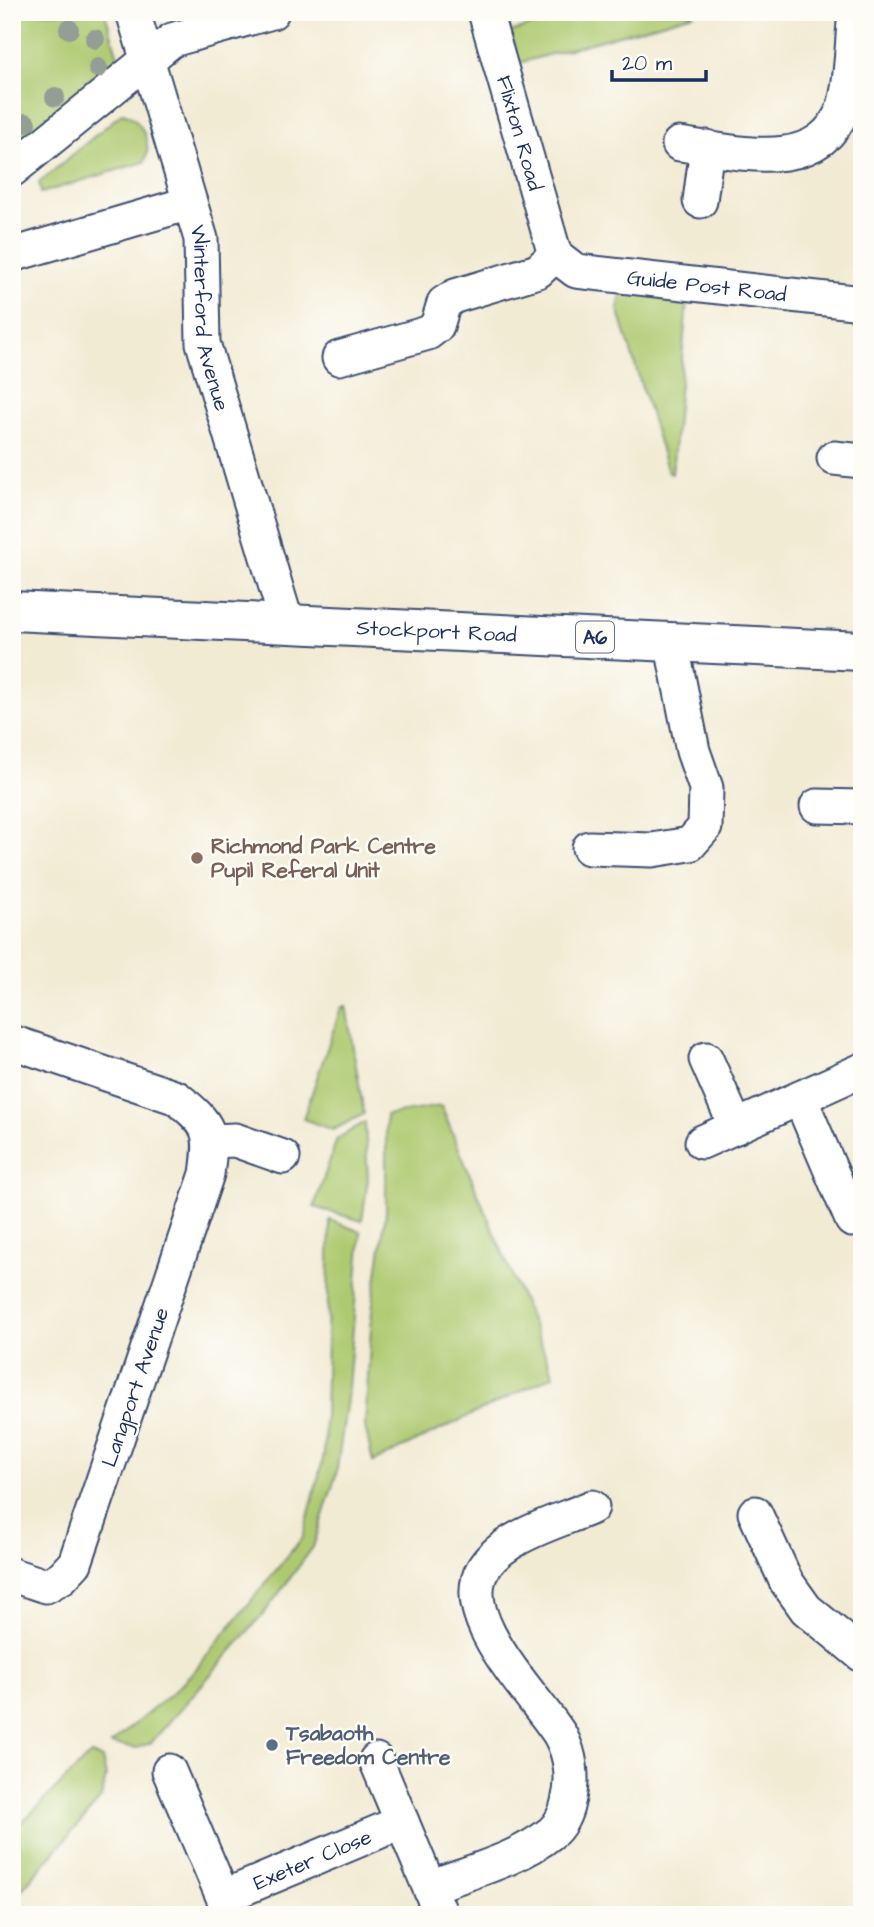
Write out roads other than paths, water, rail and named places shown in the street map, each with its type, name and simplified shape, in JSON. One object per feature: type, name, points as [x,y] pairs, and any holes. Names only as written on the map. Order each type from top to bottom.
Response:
[{"type":"highway","name":"Stockport Road","points":[[12,611],[862,651]]},
{"type":"street","name":"Winterford Avenue","points":[[133,12],[201,239],[203,343],[287,624]]},
{"type":"street","points":[[12,170],[172,40],[272,12]]},
{"type":"street","name":"Flixton Road","points":[[485,12],[555,255]]},
{"type":"street","points":[[700,201],[693,146],[776,156],[802,150],[827,134],[844,108],[855,67],[855,12]]},
{"type":"street","points":[[12,255],[190,203]]},
{"type":"street","points":[[339,358],[428,333],[437,326],[444,303],[455,296],[538,271],[555,255]]},
{"type":"street","name":"Guide Post Road","points":[[555,255],[576,271],[862,303]]},
{"type":"street","points":[[589,848],[652,850],[690,844],[705,827],[706,788],[693,751],[671,641]]},
{"type":"street","points":[[817,806],[862,807]]},
{"type":"street","points":[[12,1042],[177,1098],[198,1116],[212,1141],[235,1140],[283,1157]]},
{"type":"street","points":[[706,1059],[736,1127]]},
{"type":"street","points":[[702,1142],[862,1069]]},
{"type":"street","points":[[800,1098],[852,1220]]},
{"type":"street","name":"Langport Avenue","points":[[12,1575],[46,1586],[62,1577],[75,1563],[207,1174],[212,1141]]},
{"type":"street","points":[[376,1760],[435,1901],[553,1832],[566,1813],[572,1786],[570,1765],[561,1737],[489,1639],[478,1592],[482,1571],[496,1554],[512,1543],[592,1507]]},
{"type":"street","points":[[755,1513],[786,1581],[806,1609],[862,1655]]},
{"type":"street","name":"Exeter Close","points":[[169,1771],[223,1897],[402,1822]]},
{"type":"place","name":"Richmond Park Centre Pupil Referal Unit","points":[[197,858]]},
{"type":"place","name":"Tsabaoth Freedom Centre","points":[[272,1745]]}]
